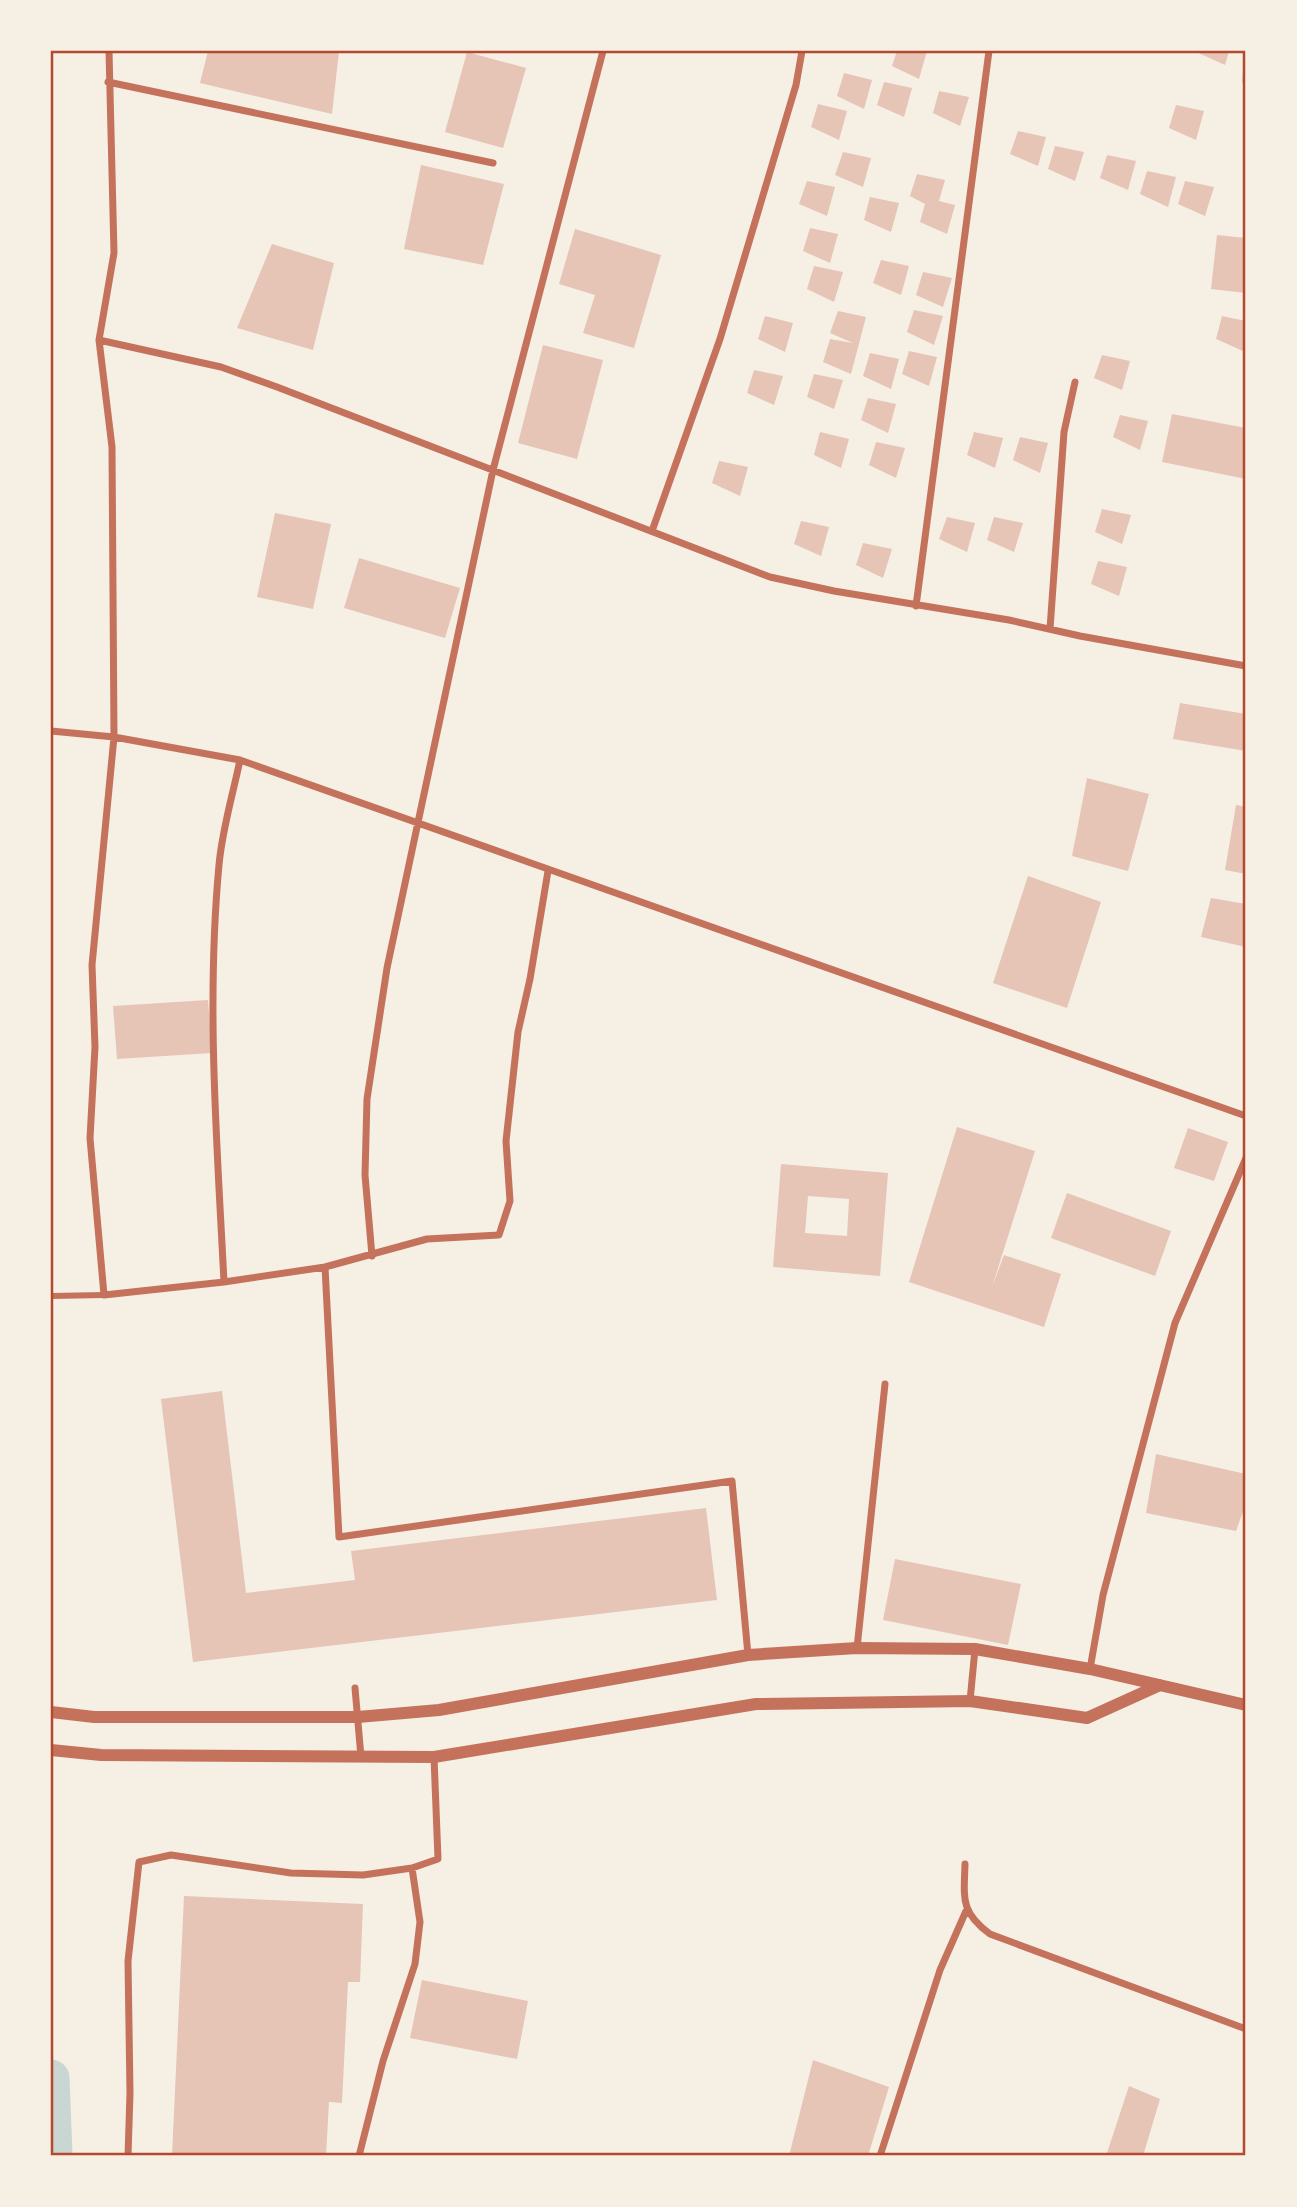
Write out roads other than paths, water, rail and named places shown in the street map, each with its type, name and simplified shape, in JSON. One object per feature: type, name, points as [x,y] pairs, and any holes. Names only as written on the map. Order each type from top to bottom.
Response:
[{"type":"street","points":[[103,1295],[90,1138],[95,1047],[92,965],[114,737],[112,447],[99,340],[114,253],[109,51]]},
{"type":"street","points":[[372,1256],[365,1175],[367,1099],[387,968],[416,821],[493,470],[603,51]]},
{"type":"street","points":[[652,531],[720,339],[796,85],[802,51]]},
{"type":"street","points":[[916,606],[989,51]]},
{"type":"street","points":[[108,82],[494,163]]},
{"type":"street","points":[[99,340],[221,367],[769,577],[1246,666]]},
{"type":"street","points":[[1049,629],[1064,432],[1074,382]]},
{"type":"street","points":[[51,731],[114,737],[240,760],[1246,1116]]},
{"type":"street","points":[[224,1282],[211,1019],[219,862],[240,760]]},
{"type":"street","points":[[51,1296],[103,1295],[224,1282],[325,1267],[427,1239],[499,1235],[510,1201],[506,1141],[518,1032],[548,871]]},
{"type":"street","points":[[1090,1669],[1103,1595],[1175,1323],[1246,1158]]},
{"type":"street","points":[[325,1267],[339,1537],[732,1480],[748,1655]]},
{"type":"street","points":[[857,1648],[885,1384]]},
{"type":"street","points":[[51,1712],[94,1717],[358,1717],[439,1710],[748,1655],[857,1648],[975,1649],[1090,1669],[1246,1705]]},
{"type":"street","points":[[970,1701],[975,1649]]},
{"type":"street","points":[[51,1750],[101,1755],[434,1757],[755,1704],[970,1701],[1087,1718],[1160,1685]]},
{"type":"street","points":[[355,1688],[361,1757]]},
{"type":"street","points":[[128,2156],[128,1961],[139,1862],[171,1855],[291,1873],[363,1875],[412,1868],[438,1858],[434,1757]]},
{"type":"street","points":[[965,1864],[964,1898],[967,1912],[975,1923],[990,1934],[1246,2029]]},
{"type":"street","points":[[359,2156],[383,2061],[415,1964],[420,1922],[412,1868]]},
{"type":"street","points":[[880,2156],[940,1969],[967,1912]]},
{"type":"waterway","points":[[51,2078],[54,2156]]}]
